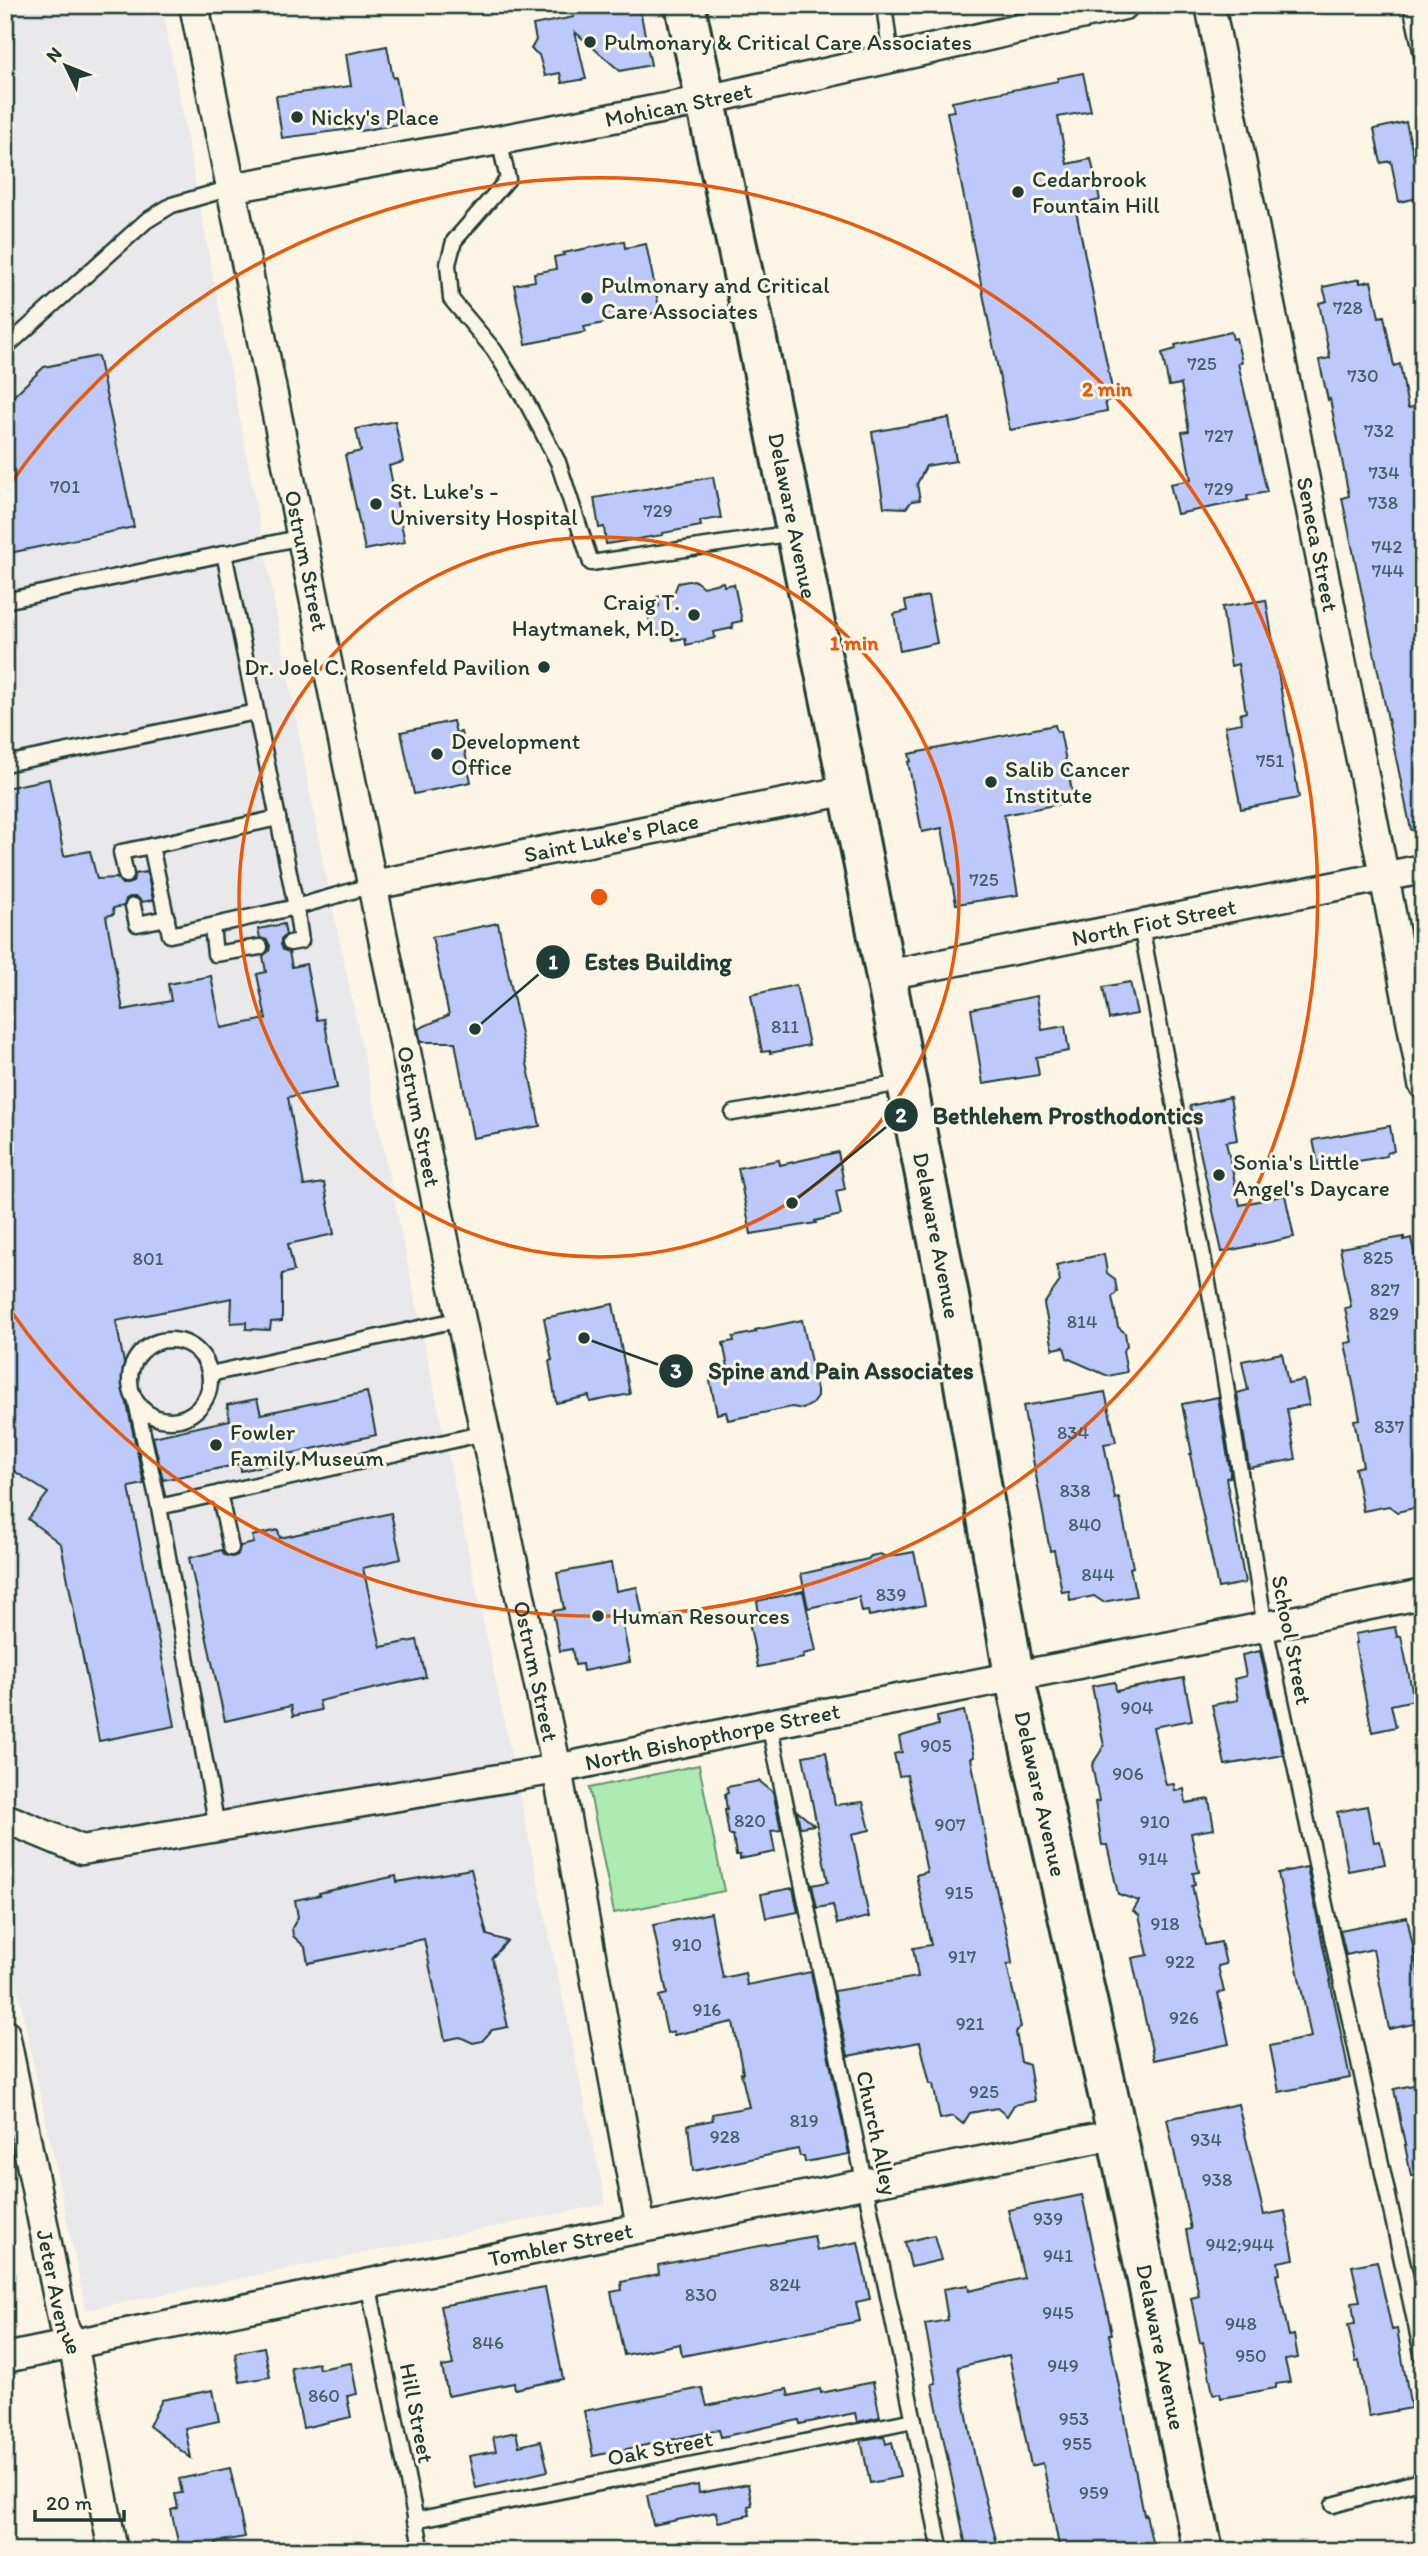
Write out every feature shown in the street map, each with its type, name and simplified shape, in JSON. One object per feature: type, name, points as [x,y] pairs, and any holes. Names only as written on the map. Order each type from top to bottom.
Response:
[{"type":"main road","name":"Delaware Avenue","points":[[685,5],[886,975],[948,1291],[1014,1675],[1117,2134],[1203,2551]]},
{"type":"street","name":"Ostrum Street","points":[[194,5],[461,1319],[557,1769],[603,2033],[641,2228]]},
{"type":"street","name":"Mohican Street","points":[[230,188],[706,100],[1124,5]]},
{"type":"street","name":"Seneca Street","points":[[1210,5],[1384,875],[1423,1084]]},
{"type":"street","name":"Saint Luke's Place","points":[[373,885],[849,790]]},
{"type":"street","name":"North Fiot Street","points":[[886,975],[1423,869]]},
{"type":"street","name":"North Bishopthorpe Street","points":[[5,1818],[82,1850],[557,1769],[769,1724],[1423,1594]]},
{"type":"street","name":"Jeter Avenue","points":[[5,2034],[64,2328],[73,2343],[113,2551]]},
{"type":"street","name":"Tombler Street","points":[[5,2358],[1117,2134]]},
{"type":"lane","points":[[884,5],[891,58]]},
{"type":"lane","points":[[1412,5],[1423,60]]},
{"type":"lane","points":[[499,140],[508,178],[454,241],[448,264],[452,299],[494,350],[527,403],[558,462],[591,563],[796,533]]},
{"type":"lane","points":[[7,344],[146,221],[172,205],[230,188]]},
{"type":"lane","points":[[5,601],[302,537]]},
{"type":"lane","points":[[224,553],[296,907],[301,941],[290,943]]},
{"type":"lane","points":[[5,764],[256,712]]},
{"type":"lane","points":[[126,875],[121,852],[278,818]]},
{"type":"lane","points":[[151,846],[170,934],[296,907],[373,885]]},
{"type":"lane","points":[[133,906],[137,925],[167,918]]},
{"type":"lane","points":[[212,926],[215,954],[260,947]]},
{"type":"lane","name":"School Street","points":[[1141,926],[1218,1336],[1265,1627],[1423,2358]]},
{"type":"lane","points":[[733,1113],[907,1082]]},
{"type":"lane","points":[[210,1374],[461,1319]]},
{"type":"lane","points":[[136,1402],[145,1412],[157,1418],[171,1421],[184,1418],[196,1411],[205,1400],[210,1374],[206,1362],[198,1351],[187,1344],[162,1340],[140,1353],[130,1376],[159,1507],[217,1827]]},
{"type":"lane","points":[[159,1507],[485,1433]]},
{"type":"lane","points":[[219,1493],[231,1548]]},
{"type":"lane","name":"Church Alley","points":[[769,1724],[941,2551]]},
{"type":"lane","name":"Hill Street","points":[[368,2283],[422,2551]]},
{"type":"lane","name":"Oak Street","points":[[415,2521],[914,2420]]},
{"type":"lane","points":[[1333,2505],[1423,2480]]},
{"type":"shaded area","points":[[5,5],[162,5],[323,862],[606,2204],[86,2310],[5,1929]]},
{"type":"green space","points":[[699,1765],[724,1891],[614,1913],[589,1788]]},
{"type":"building","name":"Pulmonary & Critical Care Associates","points":[[600,5],[633,5],[634,11],[640,10],[651,65],[620,71],[575,32],[586,79],[562,83],[560,73],[545,76],[539,55],[531,49],[536,40],[533,25],[574,17],[573,10]]},
{"type":"building","points":[[387,46],[393,78],[396,77],[404,123],[360,131],[359,128],[282,138],[276,96],[351,86],[346,54]]},
{"type":"building","name":"Cedarbrook Fountain Hill","points":[[1083,73],[1091,111],[1058,117],[1067,164],[1091,159],[1100,200],[1075,206],[1114,399],[1105,401],[1107,411],[1010,430],[947,112],[954,111],[952,102],[1058,81],[1058,78]]},
{"type":"building","points":[[1406,122],[1416,167],[1423,166],[1423,197],[1399,202],[1391,161],[1381,163],[1374,129]]},
{"type":"building","name":"Pulmonary and Critical Care Associates","points":[[624,241],[625,248],[646,244],[660,312],[584,327],[586,332],[526,344],[514,285],[535,281],[534,273],[556,269],[554,257],[564,255],[563,253]]},
{"type":"building","points":[[1360,279],[1360,283],[1371,281],[1379,317],[1384,316],[1394,366],[1400,364],[1408,408],[1423,406],[1423,829],[1411,830],[1342,498],[1349,496],[1330,399],[1328,400],[1319,360],[1330,358],[1319,303],[1327,301],[1323,287]]},
{"type":"building","points":[[1231,332],[1233,339],[1236,338],[1242,362],[1238,363],[1267,492],[1247,496],[1248,500],[1177,514],[1170,484],[1191,480],[1182,432],[1189,431],[1181,384],[1169,386],[1162,353],[1176,349],[1175,345]]},
{"type":"building","points":[[98,356],[134,527],[5,554],[5,404],[44,367]]},
{"type":"building","points":[[949,418],[956,461],[926,466],[917,484],[920,500],[912,501],[906,508],[884,507],[872,432]]},
{"type":"building","name":"St. Luke's - University Hospital","points":[[395,421],[403,462],[389,466],[405,542],[365,550],[345,455],[361,451],[356,429]]},
{"type":"building","points":[[713,477],[721,518],[700,521],[701,526],[663,535],[606,544],[604,527],[599,528],[594,498]]},
{"type":"building","name":"Craig T. Haytmanek, M.D.","points":[[694,580],[703,587],[723,582],[724,586],[734,584],[742,621],[732,623],[733,628],[714,632],[715,638],[686,645],[685,638],[673,640],[672,636],[653,637],[647,609],[659,606],[657,597],[674,593],[678,583]]},
{"type":"building","points":[[928,596],[937,643],[900,651],[894,614],[907,611],[905,601]]},
{"type":"building","points":[[1266,600],[1299,798],[1241,809],[1225,726],[1242,723],[1240,714],[1246,712],[1238,664],[1231,666],[1222,607]]},
{"type":"building","name":"Development Office","points":[[453,721],[456,733],[461,732],[471,782],[414,794],[401,732]]},
{"type":"building","name":"Salib Cancer Institute","points":[[1055,725],[1057,732],[1060,731],[1074,801],[1004,815],[1018,895],[956,904],[942,828],[922,832],[908,762],[911,761],[909,754]]},
{"type":"building","points":[[49,779],[64,856],[90,851],[97,879],[117,878],[122,884],[133,882],[135,874],[147,872],[153,900],[142,902],[137,897],[130,897],[126,899],[124,906],[113,908],[114,914],[106,916],[123,1010],[171,1001],[168,984],[211,976],[221,1028],[266,1019],[257,974],[266,972],[263,956],[270,946],[267,940],[260,938],[258,929],[284,924],[286,935],[281,939],[281,945],[283,950],[289,952],[292,967],[306,964],[317,1020],[324,1019],[337,1088],[288,1097],[304,1186],[324,1183],[334,1234],[288,1244],[294,1271],[282,1274],[282,1321],[271,1322],[270,1330],[246,1329],[246,1322],[231,1323],[232,1298],[116,1321],[130,1395],[127,1404],[144,1484],[129,1487],[175,1726],[99,1741],[61,1544],[28,1519],[48,1493],[5,1465],[5,788]]},
{"type":"building","points":[[498,923],[540,1126],[473,1138],[455,1042],[421,1042],[418,1029],[449,1015],[432,937]]},
{"type":"building","points":[[1130,982],[1137,1014],[1109,1019],[1103,987]]},
{"type":"building","points":[[796,985],[809,1045],[770,1053],[762,1052],[751,995]]},
{"type":"building","points":[[1037,996],[1042,1030],[1065,1026],[1069,1051],[1036,1057],[1039,1075],[983,1084],[971,1009]]},
{"type":"building","name":"Sonia's Little Angel's Daycare","points":[[1230,1097],[1237,1140],[1226,1142],[1240,1205],[1285,1195],[1294,1237],[1222,1252],[1190,1106]]},
{"type":"building","points":[[1390,1126],[1394,1151],[1387,1153],[1387,1156],[1319,1168],[1313,1140]]},
{"type":"building","points":[[838,1152],[845,1189],[836,1191],[841,1215],[815,1221],[816,1223],[751,1234],[738,1168],[779,1160],[780,1165]]},
{"type":"building","points":[[1404,1237],[1404,1240],[1411,1238],[1423,1296],[1423,1506],[1397,1512],[1389,1506],[1363,1511],[1355,1468],[1363,1466],[1354,1420],[1360,1419],[1345,1343],[1352,1342],[1345,1308],[1351,1307],[1340,1248]]},
{"type":"building","points":[[1104,1254],[1107,1273],[1115,1279],[1117,1292],[1112,1297],[1118,1327],[1125,1333],[1127,1346],[1123,1351],[1127,1372],[1108,1376],[1067,1358],[1064,1347],[1053,1349],[1044,1304],[1060,1281],[1056,1265]]},
{"type":"building","points":[[613,1304],[630,1394],[590,1402],[589,1396],[556,1403],[544,1318]]},
{"type":"building","points":[[802,1320],[817,1390],[817,1397],[812,1404],[803,1409],[792,1407],[728,1420],[726,1412],[717,1414],[710,1381],[730,1377],[723,1343],[734,1341],[733,1337],[756,1332],[755,1330]]},
{"type":"building","points":[[1282,1353],[1288,1383],[1304,1380],[1309,1405],[1287,1409],[1296,1459],[1249,1468],[1237,1393],[1248,1390],[1242,1361]]},
{"type":"building","points":[[367,1392],[376,1435],[270,1458],[271,1464],[241,1471],[240,1464],[163,1480],[153,1437],[230,1420],[227,1405],[257,1399],[261,1414]]},
{"type":"building","points":[[1105,1392],[1116,1442],[1104,1444],[1115,1499],[1119,1498],[1136,1596],[1103,1602],[1094,1596],[1070,1601],[1069,1591],[1062,1592],[1054,1550],[1050,1551],[1023,1406]]},
{"type":"building","points":[[1218,1397],[1230,1471],[1230,1477],[1226,1478],[1245,1583],[1218,1588],[1182,1404]]},
{"type":"building","points":[[391,1513],[401,1559],[363,1568],[381,1647],[417,1640],[426,1677],[319,1701],[321,1710],[293,1716],[291,1706],[225,1721],[189,1558],[222,1550],[224,1555],[232,1557],[238,1555],[240,1546],[254,1543],[252,1536],[278,1530],[280,1538]]},
{"type":"building","points":[[914,1552],[925,1605],[869,1616],[868,1611],[862,1612],[859,1597],[808,1608],[801,1574],[880,1554],[886,1557]]},
{"type":"building","name":"Human Resources","points":[[611,1563],[616,1591],[637,1587],[644,1622],[623,1626],[630,1662],[583,1671],[582,1664],[575,1665],[572,1649],[560,1651],[553,1611],[564,1609],[557,1573]]},
{"type":"building","points":[[803,1591],[816,1651],[803,1654],[804,1658],[758,1667],[749,1622],[760,1620],[757,1601]]},
{"type":"building","points":[[1395,1627],[1397,1637],[1401,1636],[1414,1700],[1391,1705],[1396,1727],[1372,1732],[1355,1634]]},
{"type":"building","points":[[1260,1651],[1283,1755],[1225,1765],[1212,1705],[1238,1700],[1234,1679],[1246,1676],[1242,1655]]},
{"type":"building","points":[[1184,1678],[1192,1720],[1153,1727],[1166,1785],[1174,1784],[1175,1791],[1184,1789],[1186,1803],[1209,1799],[1214,1829],[1191,1833],[1199,1872],[1193,1873],[1195,1884],[1192,1885],[1205,1945],[1221,1942],[1226,1964],[1218,1966],[1224,1992],[1218,1993],[1229,2044],[1154,2060],[1132,1958],[1148,1955],[1139,1915],[1133,1911],[1139,1901],[1118,1894],[1107,1845],[1102,1845],[1095,1802],[1099,1801],[1092,1765],[1104,1746],[1092,1686],[1115,1682],[1116,1691]]},
{"type":"building","points":[[964,1711],[990,1862],[1010,1948],[1012,1964],[1007,1965],[1021,2027],[1016,2032],[1021,2062],[1029,2065],[1035,2101],[1014,2105],[1007,2116],[997,2108],[970,2113],[963,2124],[953,2116],[940,2119],[920,2042],[848,2056],[834,1991],[918,1977],[913,1948],[931,1945],[916,1875],[927,1872],[907,1775],[899,1776],[894,1754],[902,1752],[899,1737],[938,1725],[937,1717]]},
{"type":"building","points":[[826,1752],[835,1805],[863,1802],[870,1830],[852,1834],[869,1917],[837,1924],[833,1905],[817,1908],[812,1885],[828,1882],[803,1756]]},
{"type":"building","points":[[759,1781],[773,1792],[781,1830],[771,1831],[775,1852],[740,1859],[740,1855],[736,1855],[733,1835],[729,1835],[725,1794],[728,1793],[727,1787]]},
{"type":"building","points":[[1367,1806],[1374,1842],[1380,1841],[1385,1864],[1348,1871],[1337,1812]]},
{"type":"building","points":[[797,1811],[814,1825],[800,1827]]},
{"type":"building","points":[[1307,1867],[1350,2078],[1279,2092],[1270,2046],[1311,2037],[1278,1873]]},
{"type":"building","points":[[471,1869],[487,1935],[507,1941],[492,1958],[508,2027],[492,2030],[482,2041],[473,2043],[460,2037],[445,2040],[424,1939],[308,1963],[305,1947],[293,1936],[292,1928],[298,1917],[295,1900],[396,1876],[397,1882]]},
{"type":"building","points":[[793,1888],[798,1912],[766,1918],[761,1894]]},
{"type":"building","points":[[711,1913],[723,1978],[745,1973],[747,1985],[811,1972],[849,2154],[805,2162],[798,2149],[693,2171],[688,2125],[713,2120],[712,2114],[749,2107],[733,2022],[674,2035],[674,2031],[667,2033],[659,1996],[667,1994],[653,1925]]},
{"type":"building","points":[[1407,1917],[1419,1976],[1423,1975],[1423,2022],[1389,2029],[1373,1949],[1346,1955],[1340,1930]]},
{"type":"building","points":[[1423,2083],[1423,2174],[1411,2176],[1394,2089]]},
{"type":"building","points":[[1238,2104],[1264,2215],[1285,2211],[1294,2259],[1278,2262],[1280,2274],[1276,2275],[1289,2336],[1294,2335],[1298,2358],[1285,2360],[1290,2382],[1276,2384],[1276,2388],[1221,2398],[1220,2393],[1213,2394],[1191,2298],[1199,2296],[1186,2230],[1191,2229],[1167,2119]]},
{"type":"building","points":[[1082,2195],[1112,2334],[1109,2334],[1144,2515],[1146,2514],[1154,2551],[1060,2551],[1043,2463],[1031,2466],[1009,2355],[958,2367],[976,2464],[999,2551],[967,2551],[932,2384],[936,2383],[925,2324],[948,2320],[943,2289],[968,2285],[969,2291],[1024,2278],[1008,2210]]},
{"type":"building","points":[[934,2235],[941,2260],[911,2267],[905,2242]]},
{"type":"building","points":[[814,2236],[817,2250],[858,2242],[870,2299],[856,2302],[860,2321],[682,2356],[680,2344],[624,2355],[611,2292],[622,2290],[621,2282],[659,2274],[658,2265]]},
{"type":"building","points":[[1377,2261],[1392,2330],[1397,2329],[1411,2408],[1369,2416],[1359,2361],[1356,2362],[1348,2325],[1355,2324],[1352,2302],[1360,2301],[1352,2266]]},
{"type":"building","points":[[545,2287],[563,2379],[515,2389],[514,2383],[448,2396],[442,2367],[453,2365],[440,2306]]},
{"type":"building","points":[[264,2347],[270,2377],[240,2382],[235,2353]]},
{"type":"building","points":[[318,2363],[319,2369],[351,2363],[357,2394],[347,2396],[351,2417],[303,2428],[291,2368]]},
{"type":"building","points":[[873,2382],[880,2417],[857,2422],[855,2413],[800,2424],[799,2420],[721,2437],[719,2430],[593,2456],[584,2411],[702,2388],[707,2406],[787,2389],[789,2396],[820,2389],[821,2393]]},
{"type":"building","points":[[213,2390],[219,2421],[185,2428],[191,2458],[149,2426],[162,2400]]},
{"type":"building","points":[[516,2432],[519,2446],[541,2441],[548,2471],[476,2488],[469,2456],[496,2451],[493,2437]]},
{"type":"building","points":[[884,2436],[886,2444],[892,2442],[900,2477],[870,2483],[861,2440]]},
{"type":"building","points":[[230,2468],[245,2537],[216,2542],[218,2551],[180,2551],[171,2510],[178,2508],[175,2494],[182,2493],[179,2479]]},
{"type":"building","points":[[748,2484],[752,2505],[748,2506],[750,2515],[718,2522],[716,2512],[653,2525],[647,2495],[698,2485],[699,2493]]},
{"type":"place","name":"Pulmonary & Critical Care Associates","points":[[590,42]]},
{"type":"place","name":"Nicky's Place","points":[[297,117]]},
{"type":"place","name":"Cedarbrook Fountain Hill","points":[[1018,192]]},
{"type":"place","name":"Pulmonary and Critical Care Associates","points":[[587,298]]},
{"type":"place","name":"St. Luke's - University Hospital","points":[[376,504]]},
{"type":"place","name":"Craig T. Haytmanek, M.D.","points":[[694,615]]},
{"type":"place","name":"Dr. Joel C. Rosenfeld Pavilion","points":[[544,667]]},
{"type":"place","name":"Development Office","points":[[437,754]]},
{"type":"place","name":"Salib Cancer Institute","points":[[991,782]]},
{"type":"place","name":"Estes Building","points":[[475,1029]]},
{"type":"place","name":"Sonia's Little Angel's Daycare","points":[[1219,1175]]},
{"type":"place","name":"Bethlehem Prosthodontics","points":[[792,1203]]},
{"type":"place","name":"Spine and Pain Associates","points":[[584,1338]]},
{"type":"place","name":"Fowler Family Museum","points":[[216,1445]]},
{"type":"place","name":"Human Resources","points":[[598,1616]]}]
